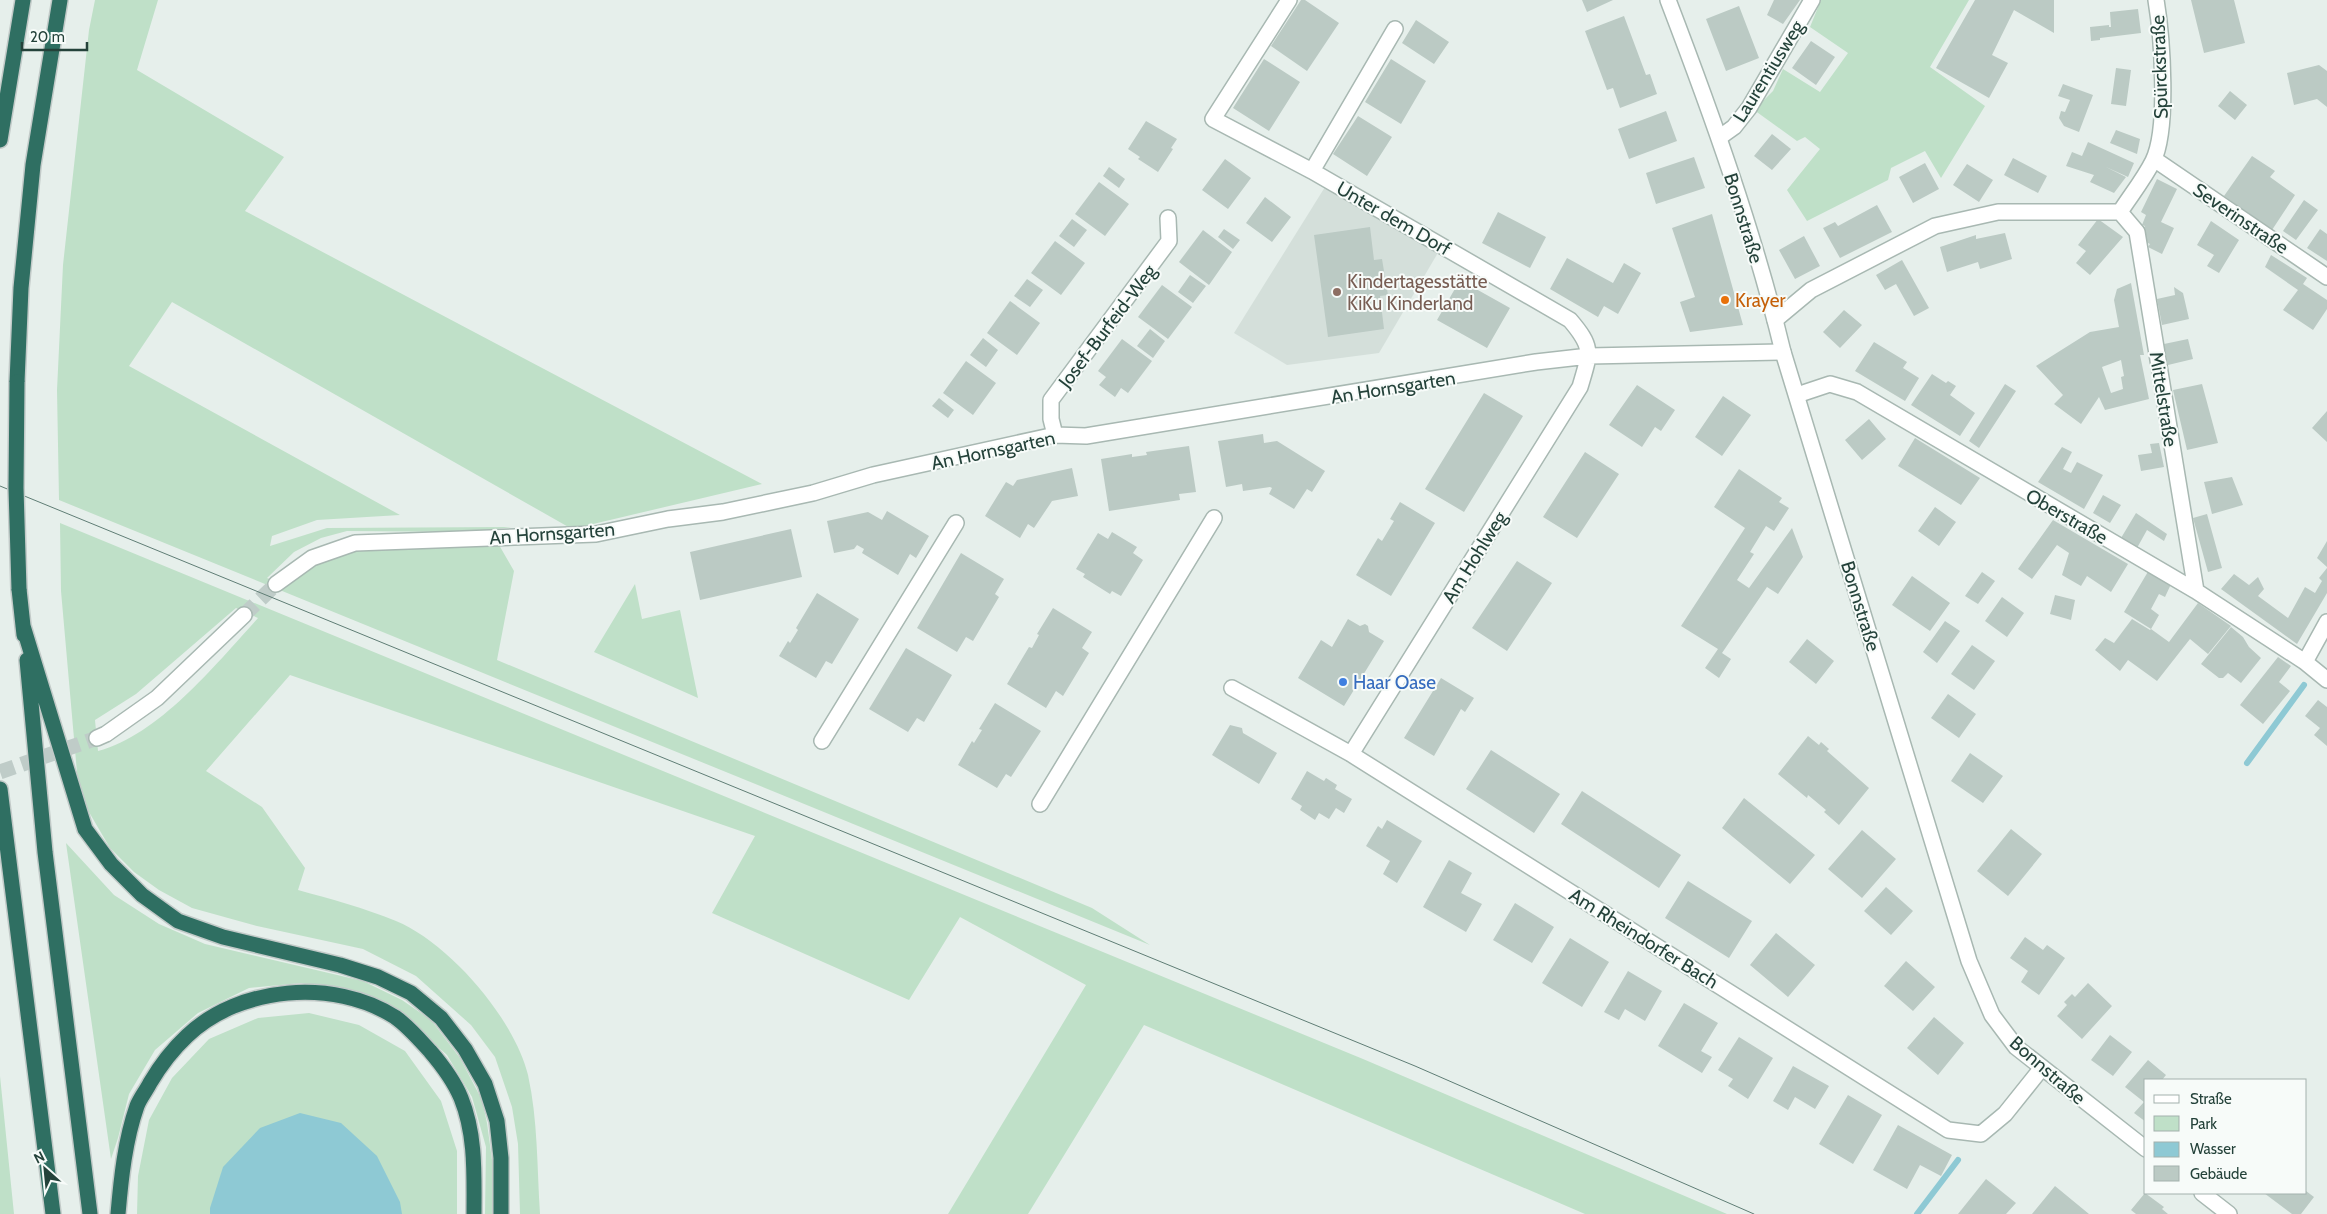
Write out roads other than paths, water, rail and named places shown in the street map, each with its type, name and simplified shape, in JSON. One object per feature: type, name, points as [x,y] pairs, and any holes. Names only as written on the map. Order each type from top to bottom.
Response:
[{"type":"highway","points":[[0,140],[23,0]]},
{"type":"highway","points":[[60,0],[34,165],[21,288],[17,382],[16,488],[19,589],[45,852],[90,1214]]},
{"type":"highway","points":[[24,626],[85,829],[111,864],[142,895],[178,921],[223,937],[340,965],[378,977],[411,993],[441,1018],[465,1049],[485,1084],[497,1121],[501,1214]]},
{"type":"highway","points":[[0,789],[53,1214]]},
{"type":"highway","points":[[118,1214],[126,1151],[137,1106],[162,1064],[188,1035],[218,1013],[254,998],[294,993],[331,994],[362,1002],[395,1017],[417,1036],[442,1066],[461,1098],[470,1127],[474,1160],[474,1214]]},
{"type":"street","name":"Unter dem Dorf","points":[[1289,0],[1213,119],[1312,171],[1570,320],[1585,337],[1589,356]]},
{"type":"street","name":"Bonnstraße","points":[[1668,0],[1720,137],[1783,352],[1969,961],[1992,1015],[2016,1047],[2144,1147]]},
{"type":"street","name":"Laurentiusweg","points":[[1720,137],[1734,127],[1749,108],[1812,0]]},
{"type":"street","name":"Spürckstraße","points":[[2120,212],[2154,159],[2163,116],[2159,20],[2156,0]]},
{"type":"street","points":[[1312,171],[1395,29]]},
{"type":"street","name":"Severinstraße","points":[[2154,159],[2327,277]]},
{"type":"street","points":[[1775,320],[1810,290],[1935,226],[1998,212],[2120,212]]},
{"type":"street","name":"Mittelstraße","points":[[2120,212],[2137,232],[2196,591]]},
{"type":"street","name":"Josef-Burfeid-Weg","points":[[1055,435],[1051,400],[1170,241],[1168,218]]},
{"type":"street","name":"An Hornsgarten","points":[[276,584],[312,558],[355,543],[596,534],[668,519],[723,512],[804,495],[873,475],[1055,435],[1086,436],[1536,362],[1589,356],[1783,352]]},
{"type":"street","name":"Am Hohlweg","points":[[1351,754],[1580,387],[1589,356]]},
{"type":"street","name":"Oberstraße","points":[[1797,395],[1830,384],[1857,392],[2196,591],[2304,662],[2327,680]]},
{"type":"street","points":[[1040,804],[1214,518]]},
{"type":"street","points":[[822,741],[956,523]]},
{"type":"street","points":[[97,738],[106,734],[157,698],[244,615]]},
{"type":"street","points":[[2304,662],[2327,622]]},
{"type":"street","name":"Am Rheindorfer Bach","points":[[1232,688],[1351,754],[1948,1130],[1981,1134],[2005,1114],[2041,1068]]},
{"type":"street","points":[[2203,1194],[2229,1214]]},
{"type":"water","points":[[300,1113],[341,1123],[377,1156],[400,1202],[402,1214],[210,1214],[210,1208],[223,1167],[260,1128]]},
{"type":"waterway","points":[[2247,763],[2304,685]]},
{"type":"waterway","points":[[1917,1214],[1958,1160]]},
{"type":"tunnel","points":[[244,615],[276,584]]},
{"type":"tunnel","points":[[0,772],[97,738]]},
{"type":"tram line","points":[[0,486],[1415,1066],[1754,1214]]},
{"type":"place","name":"Kindertagesstätte KiKu Kinderland","points":[[1337,292]]},
{"type":"place","name":"Krayer","points":[[1725,300]]},
{"type":"place","name":"Haar Oase","points":[[1343,682]]}]
